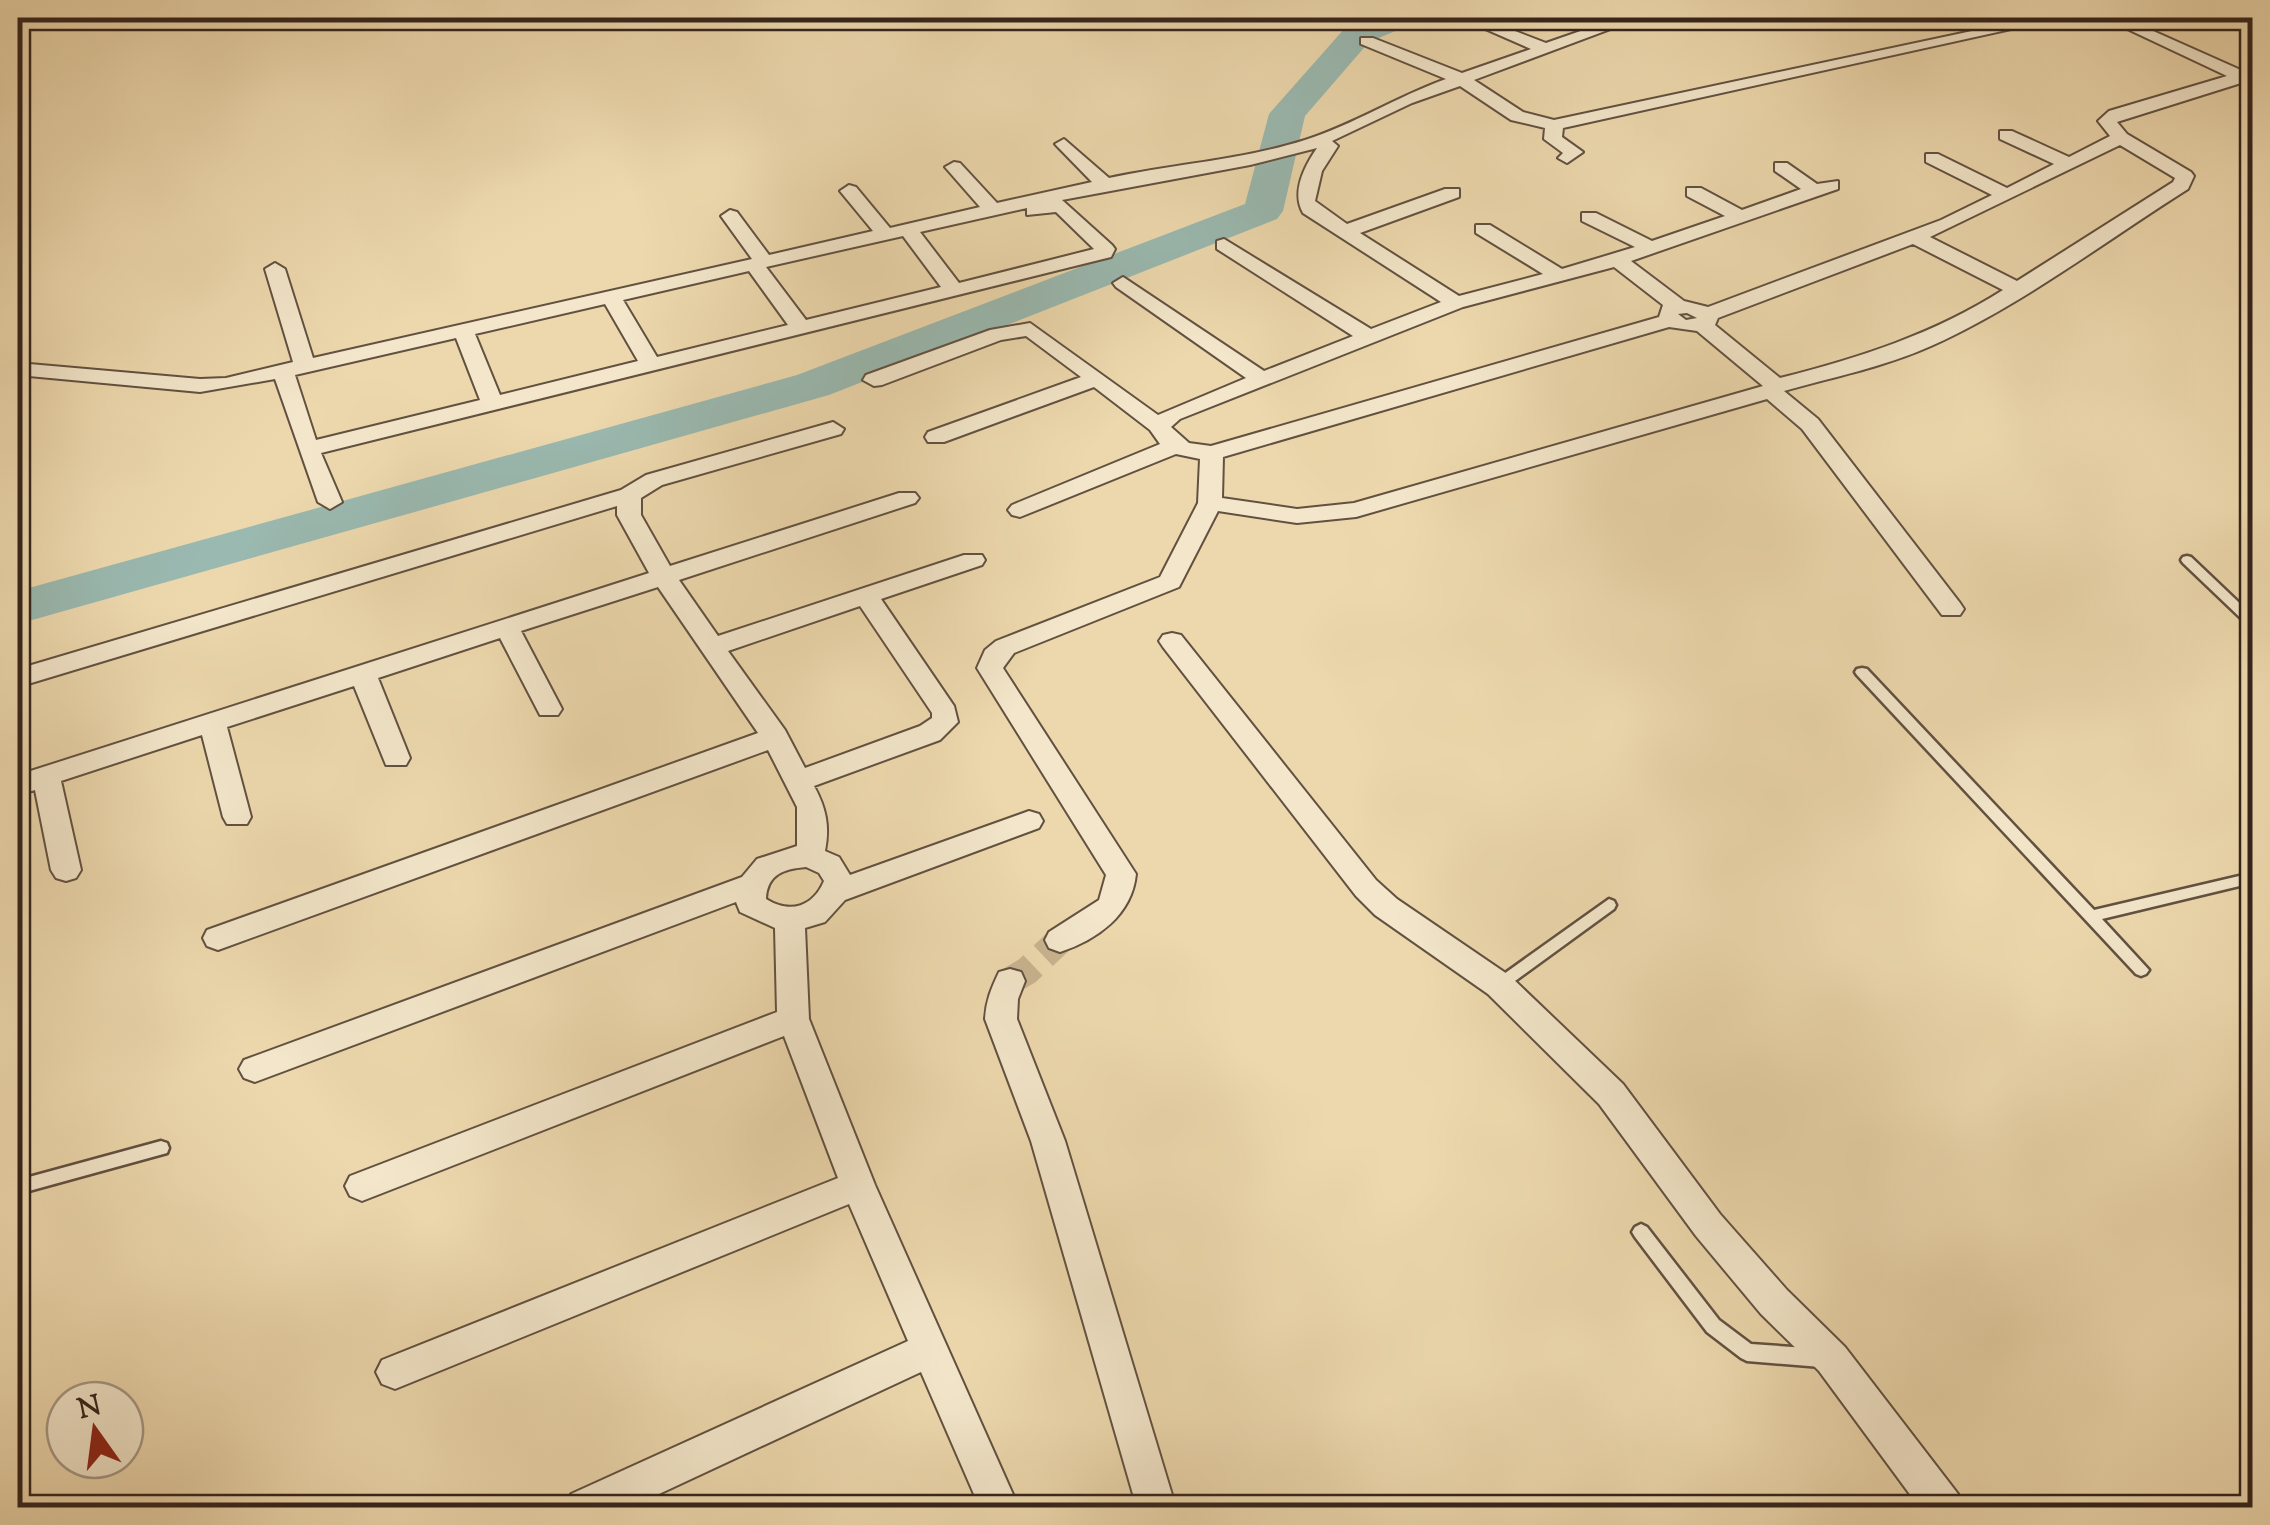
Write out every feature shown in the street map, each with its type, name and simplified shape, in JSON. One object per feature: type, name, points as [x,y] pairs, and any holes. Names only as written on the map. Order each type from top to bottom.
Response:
[{"type":"street","points":[[1468,18],[1543,48]]},
{"type":"street","points":[[912,234],[1105,184],[1322,145],[1367,115],[1626,18]]},
{"type":"street","points":[[1367,41],[1462,79],[1517,116],[1554,126],[2053,18]]},
{"type":"street","points":[[2112,18],[2247,80]]},
{"type":"street","points":[[1210,503],[1297,516],[1356,510],[1867,362],[1924,341],[2018,289],[2182,185],[2185,176],[2121,138],[2107,121],[2115,114],[2247,80]]},
{"type":"street","points":[[1554,126],[1553,139],[1574,152],[1567,158]]},
{"type":"street","points":[[2006,135],[2069,164]]},
{"type":"street","points":[[1705,320],[1914,237],[2121,138]]},
{"type":"street","points":[[1064,144],[1105,184]]},
{"type":"street","points":[[1322,145],[1306,202],[1310,209],[1456,302]]},
{"type":"street","points":[[1932,158],[2007,195]]},
{"type":"street","points":[[954,168],[993,210]]},
{"type":"street","points":[[1159,426],[1172,414],[1456,302],[1617,260],[1823,188],[1781,168]]},
{"type":"street","points":[[849,192],[885,234]]},
{"type":"street","points":[[1694,192],[1742,217]]},
{"type":"street","points":[[1344,232],[1452,193]]},
{"type":"street","points":[[18,369],[61,369],[192,388],[885,234],[912,234],[1060,206],[1105,249],[1104,253],[308,449]]},
{"type":"street","points":[[730,216],[801,328]]},
{"type":"street","points":[[1589,217],[1651,248]]},
{"type":"street","points":[[1482,229],[1559,275]]},
{"type":"street","points":[[912,234],[954,290]]},
{"type":"street","points":[[1914,237],[2018,289]]},
{"type":"street","points":[[1224,244],[1369,337]]},
{"type":"street","points":[[1617,260],[1674,313]]},
{"type":"street","points":[[276,269],[308,449],[330,502]]},
{"type":"street","points":[[1123,282],[1262,379]]},
{"type":"street","points":[[610,297],[651,365]]},
{"type":"street","points":[[874,380],[997,334],[1030,329],[1159,426],[1174,447],[1212,452],[1690,306],[1810,424],[1951,609]]},
{"type":"street","points":[[463,330],[493,404]]},
{"type":"street","points":[[936,437],[1096,379]]},
{"type":"street","points":[[18,678],[629,495],[654,480],[832,429]]},
{"type":"street","points":[[1020,510],[1174,447]]},
{"type":"street","points":[[1060,940],[1114,907],[1121,890],[1120,874],[990,668],[994,656],[1005,647],[1170,582],[1210,503],[1212,452]]},
{"type":"street","points":[[629,495],[629,515],[664,577],[775,738],[811,807],[814,833],[809,856]]},
{"type":"street","points":[[18,785],[907,498]]},
{"type":"street","points":[[713,648],[973,560]]},
{"type":"street","points":[[798,781],[930,733],[945,722],[945,712],[866,596]]},
{"type":"street","points":[[507,628],[549,709]]},
{"type":"street","points":[[1172,642],[1366,888],[1386,908],[1499,985],[1611,1094],[1708,1225],[1774,1302],[1832,1359],[1944,1508]]},
{"type":"street","points":[[363,674],[396,758]]},
{"type":"street","points":[[212,723],[237,816]]},
{"type":"street","points":[[218,938],[775,738]]},
{"type":"street","points":[[46,776],[66,870]]},
{"type":"street","points":[[750,886],[752,904],[767,917],[790,921],[816,914],[836,892],[1029,821]]},
{"type":"street","points":[[255,1069],[750,886],[762,868],[784,857],[809,856],[829,865],[838,881],[836,892]]},
{"type":"street","points":[[790,921],[793,1019],[858,1185],[1000,1508]]},
{"type":"street","points":[[1010,981],[1002,999],[1002,1019],[1048,1141],[1157,1508]]},
{"type":"street","points":[[362,1186],[793,1019]]},
{"type":"street","points":[[396,1372],[858,1185]]},
{"type":"street","points":[[585,1508],[931,1349]]},
{"type":"lane","points":[[2186,560],[2252,622]]},
{"type":"lane","points":[[1862,672],[2142,970]]},
{"type":"lane","points":[[2091,916],[2252,878]]},
{"type":"lane","points":[[1499,985],[1609,905]]},
{"type":"lane","points":[[18,1187],[161,1148]]},
{"type":"lane","points":[[1641,1232],[1713,1326],[1748,1352],[1832,1359]]},
{"type":"waterway","points":[[18,608],[813,385],[1263,211],[1287,114],[1357,35],[1398,18]]},
{"type":"tunnel","points":[[1010,981],[1027,971],[1060,940]]}]
